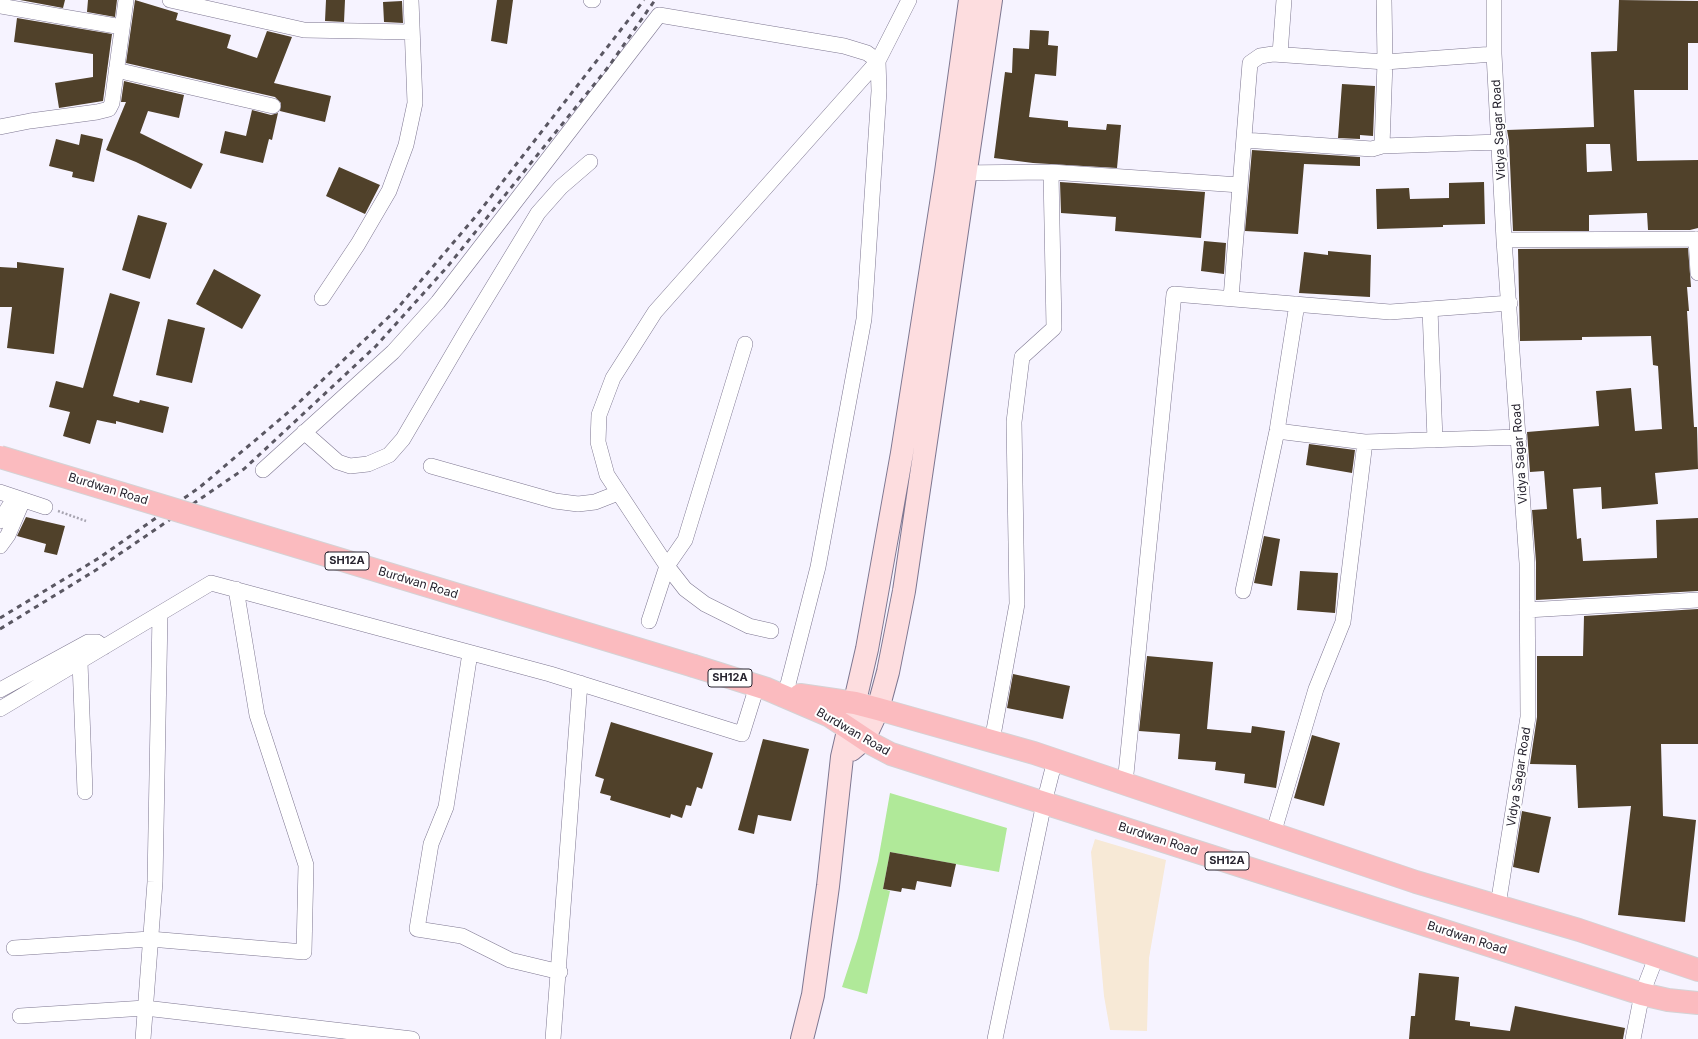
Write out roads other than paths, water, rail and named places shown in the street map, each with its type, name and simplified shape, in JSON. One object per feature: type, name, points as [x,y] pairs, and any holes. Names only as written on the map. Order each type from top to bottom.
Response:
[{"type":"main road","name":"Burdwan Road","points":[[0,456],[770,689],[878,709],[992,741],[1054,760],[1416,882],[1498,905],[1657,955],[1698,970]]},
{"type":"main road","name":"Burdwan Road","points":[[770,689],[830,716],[856,735],[891,754],[1642,994],[1668,1000],[1698,1003]]},
{"type":"street","points":[[0,127],[109,109],[112,103],[126,0]]},
{"type":"street","points":[[170,0],[304,30],[412,32]]},
{"type":"street","points":[[322,298],[358,244],[389,191],[406,145],[415,103],[411,0]]},
{"type":"street","points":[[771,631],[749,626],[705,604],[685,589],[667,566],[618,494],[607,475],[598,442],[599,415],[613,378],[654,312],[878,61],[909,0]]},
{"type":"street","points":[[802,1039],[814,987],[828,886],[842,757],[856,735],[878,709],[888,672],[904,592],[955,173],[970,0]]},
{"type":"street","points":[[856,735],[855,704],[867,649],[902,453],[955,173],[991,0]]},
{"type":"street","points":[[1280,54],[1284,0]]},
{"type":"street","points":[[1382,146],[1385,62],[1384,0]]},
{"type":"street","name":"Vidya Sagar Road","points":[[1494,0],[1494,54],[1500,142],[1504,240],[1510,303],[1527,563],[1528,717],[1498,905]]},
{"type":"street","points":[[0,6],[122,27]]},
{"type":"street","points":[[263,470],[393,352],[438,302],[659,15],[844,46],[867,53],[878,61]]},
{"type":"street","points":[[1231,298],[1250,63],[1260,56],[1273,54],[1385,62],[1494,54]]},
{"type":"street","points":[[0,710],[212,583],[580,683],[742,734],[770,689],[818,567],[864,319],[879,91],[878,61]]},
{"type":"street","points":[[116,70],[273,106]]},
{"type":"street","points":[[1244,140],[1372,149],[1382,146],[1500,142]]},
{"type":"street","points":[[304,432],[338,462],[350,466],[368,464],[389,456],[403,439],[538,213],[561,187],[590,162]]},
{"type":"street","points":[[955,173],[1051,172],[1240,185]]},
{"type":"street","points":[[992,741],[1017,604],[1014,422],[1022,358],[1054,328],[1051,172]]},
{"type":"street","points":[[1504,240],[1697,240],[1698,273]]},
{"type":"street","points":[[1125,784],[1174,294],[1390,312],[1510,303]]},
{"type":"street","points":[[1243,590],[1277,431],[1297,304]]},
{"type":"street","points":[[1430,309],[1435,440]]},
{"type":"street","points":[[649,621],[667,566],[685,540],[745,344]]},
{"type":"street","points":[[1277,431],[1365,442],[1519,437]]},
{"type":"street","points":[[1273,834],[1316,689],[1343,622],[1365,442]]},
{"type":"street","points":[[431,466],[555,501],[578,504],[595,502],[618,494]]},
{"type":"street","points":[[0,492],[44,507]]},
{"type":"street","points":[[0,546],[5,521],[19,498]]},
{"type":"street","points":[[14,948],[150,938],[304,952],[306,866],[257,715],[236,589]]},
{"type":"street","points":[[1527,610],[1698,600]]},
{"type":"street","points":[[143,1039],[155,882],[160,614]]},
{"type":"street","points":[[0,690],[88,642],[97,642],[104,647]]},
{"type":"street","points":[[470,653],[446,807],[431,844],[417,929],[462,936],[510,960],[560,972]]},
{"type":"street","points":[[80,662],[85,792]]},
{"type":"street","points":[[553,1039],[560,972],[580,683]]},
{"type":"street","points":[[995,1039],[1054,760]]},
{"type":"street","points":[[1633,1039],[1642,994],[1657,955]]},
{"type":"street","points":[[20,1016],[145,1008],[412,1039]]},
{"type":"railway","points":[[0,618],[99,558],[200,487],[291,410],[396,310],[476,216],[644,0]]},
{"type":"railway","points":[[0,629],[96,570],[244,469],[376,346],[448,266],[609,66],[655,0]]}]
